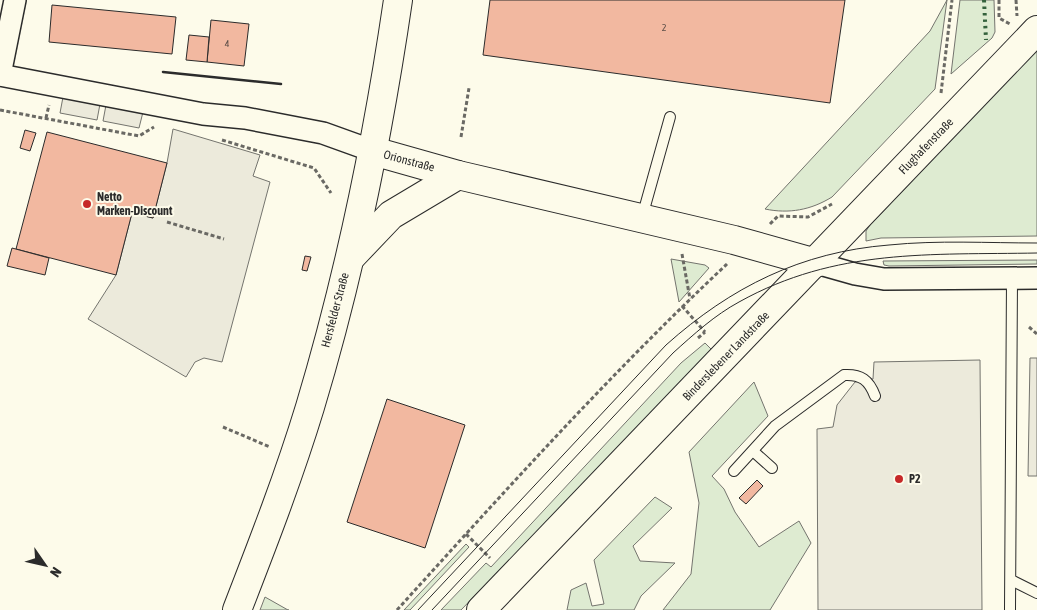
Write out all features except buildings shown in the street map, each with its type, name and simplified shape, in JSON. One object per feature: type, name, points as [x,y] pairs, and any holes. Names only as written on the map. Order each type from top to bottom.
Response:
[{"type":"street","points":[[0,75],[15,0]]},
{"type":"street","name":"Hersfelder Straße","points":[[237,610],[294,457],[349,260],[387,81],[398,0]]},
{"type":"street","name":"Flughafenstraße","points":[[816,263],[1027,29]]},
{"type":"street","name":"Orionstraße","points":[[0,75],[203,114],[245,118],[323,133],[373,151],[458,175],[642,218],[816,263]]},
{"type":"street","points":[[349,260],[391,214],[458,175]]},
{"type":"street","points":[[816,263],[855,274],[884,279],[1037,278]]},
{"type":"street","name":"Binderslebener Landstraße","points":[[481,610],[816,263]]},
{"type":"lane","points":[[642,218],[670,117]]},
{"type":"lane","points":[[1010,610],[1012,279]]},
{"type":"lane","points":[[734,471],[775,426],[844,375],[856,374],[864,378],[871,385],[875,396]]},
{"type":"lane","points":[[753,451],[772,468]]},
{"type":"lane","points":[[1011,580],[1037,594]]},
{"type":"path","points":[[941,93],[952,0]]},
{"type":"path","points":[[999,0],[999,18],[1027,29]]},
{"type":"path","points":[[461,137],[469,88]]},
{"type":"path","points":[[0,110],[139,136],[160,123]]},
{"type":"path","points":[[220,139],[314,168],[331,193]]},
{"type":"path","points":[[167,222],[224,239]]},
{"type":"path","points":[[681,253],[690,299]]},
{"type":"path","points":[[397,610],[466,534],[682,306],[726,265]]},
{"type":"path","points":[[682,306],[705,332]]},
{"type":"path","points":[[1030,328],[1037,334]]},
{"type":"path","points":[[223,427],[294,457]]},
{"type":"path","points":[[466,534],[490,558]]},
{"type":"green space","points":[[947,0],[935,89],[832,197],[800,210],[765,209],[930,31]]},
{"type":"green space","points":[[960,0],[994,0],[995,32],[992,38],[951,74]]},
{"type":"green space","points":[[1037,50],[1037,236],[881,238],[866,241],[866,231],[870,225]]},
{"type":"green space","points":[[671,259],[705,265],[709,268],[679,302]]},
{"type":"green space","points":[[1037,260],[1037,264],[889,266],[884,265],[883,261]]},
{"type":"green space","points":[[705,343],[712,350],[461,610],[441,610],[486,563],[491,567],[681,363]]},
{"type":"green space","points":[[754,382],[768,416],[712,476],[724,489],[735,512],[759,547],[799,521],[811,543],[770,610],[663,610],[691,574],[699,503],[689,452]]},
{"type":"green space","points":[[655,497],[672,508],[633,546],[640,561],[675,563],[641,596],[634,610],[567,610],[571,590],[586,583],[592,606],[604,604],[594,560]]},
{"type":"green space","points":[[466,544],[469,547],[410,610],[404,610]]},
{"type":"green space","points":[[265,597],[288,610],[260,610]]},
{"type":"shaded area","points":[[63,97],[100,104],[97,120],[60,113]]},
{"type":"shaded area","points":[[106,105],[143,112],[139,128],[103,121]]},
{"type":"shaded area","points":[[173,129],[260,155],[253,176],[270,182],[222,362],[204,358],[195,362],[186,377],[88,319],[116,275],[132,213],[153,218],[167,163]]},
{"type":"shaded area","points":[[1030,358],[1037,358],[1037,476],[1028,476]]},
{"type":"shaded area","name":"P2","points":[[980,360],[982,610],[818,610],[817,429],[833,427],[837,405],[855,382],[873,379],[874,362]]},
{"type":"tram line","points":[[418,610],[666,345],[691,324],[742,290],[797,264],[826,255],[857,249],[926,243],[1037,243]]},
{"type":"tram line","points":[[432,610],[673,353],[705,325],[730,307],[775,284],[811,272],[848,263],[921,255],[1037,253]]},
{"type":"hedge","points":[[984,0],[986,40]]},
{"type":"wall","points":[[163,72],[281,84]]},
{"type":"place","name":"Netto Marken-Discount","points":[[87,204]]},
{"type":"place","name":"P2","points":[[899,479]]}]
